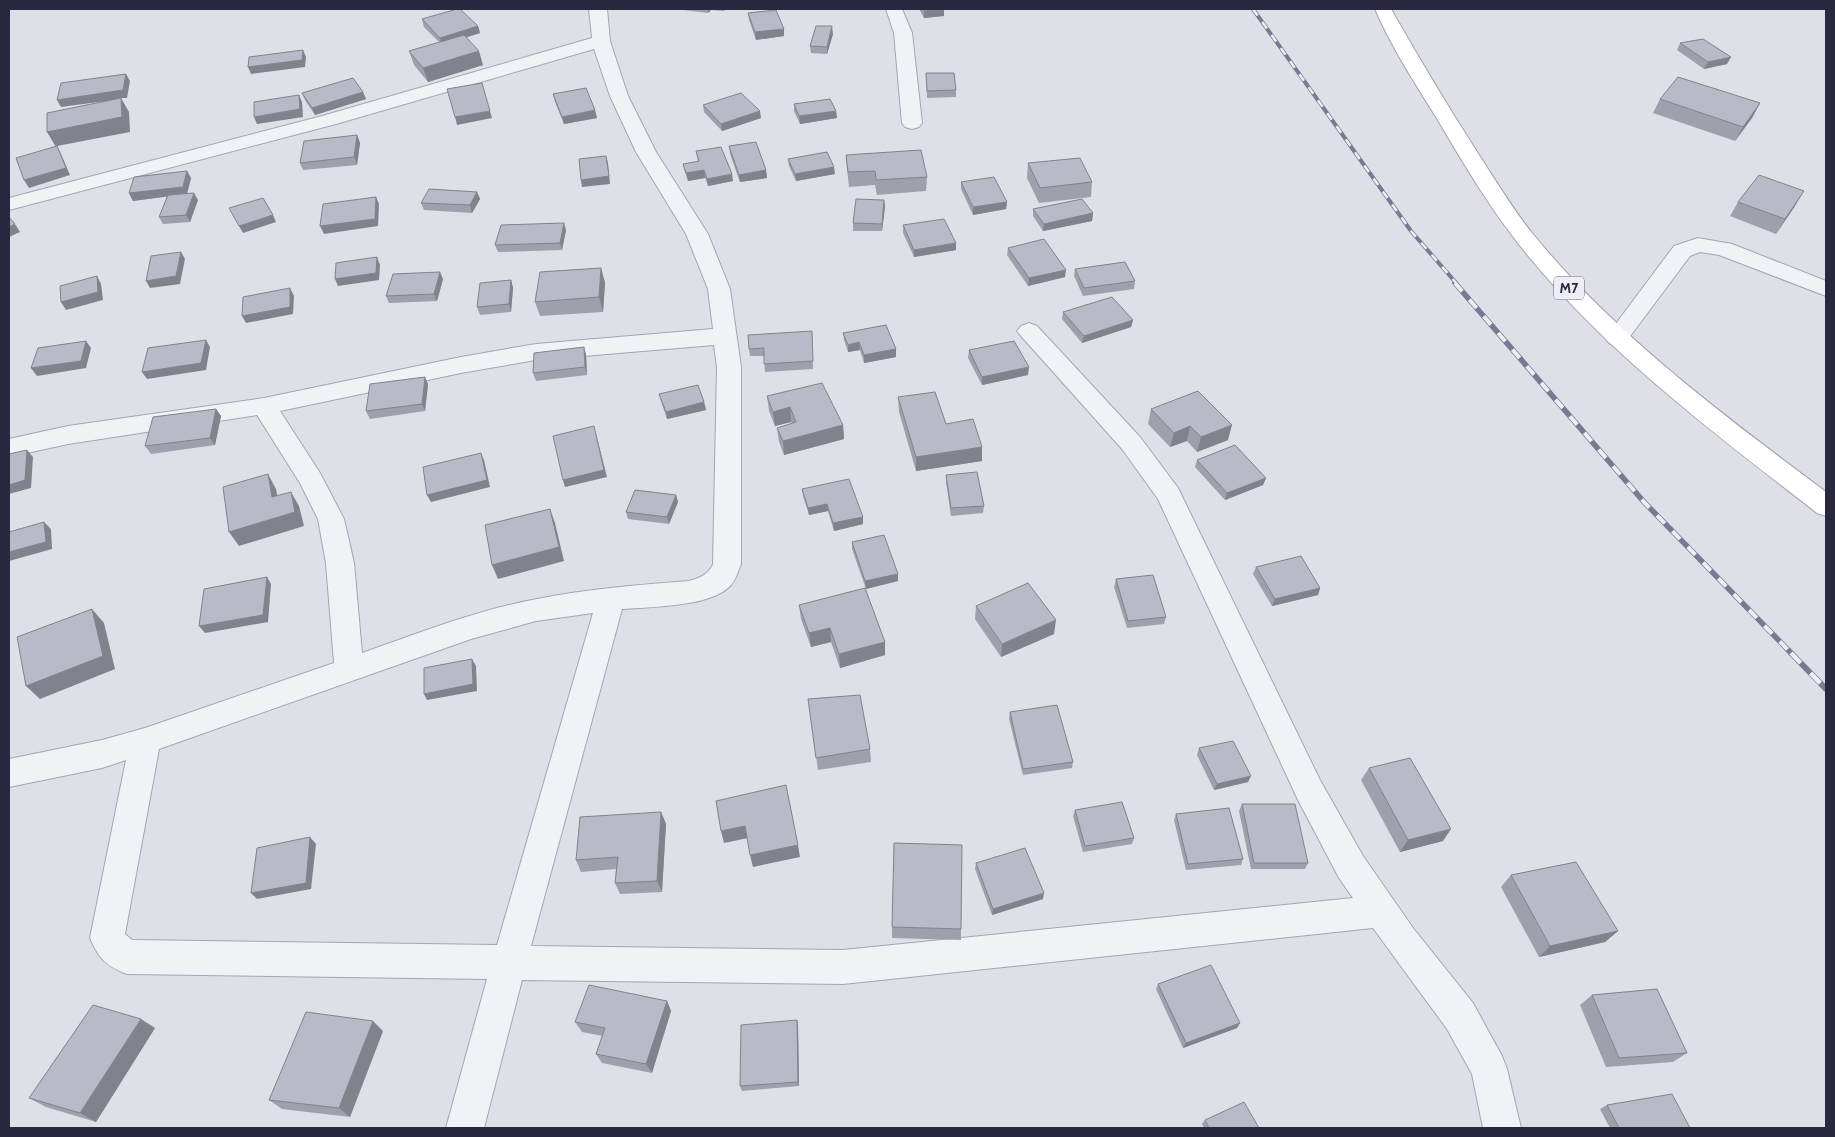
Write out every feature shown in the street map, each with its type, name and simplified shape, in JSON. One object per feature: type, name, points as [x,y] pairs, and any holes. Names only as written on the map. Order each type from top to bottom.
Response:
[{"type":"main road","name":"M7","points":[[1383,9],[1411,62],[1492,193],[1533,249],[1617,338],[1717,422],[1826,506]]},
{"type":"street","points":[[9,772],[102,754],[145,741],[469,628],[536,610],[611,598],[689,592],[705,588],[721,578],[727,564],[729,367],[719,289],[697,234],[646,152],[620,96],[602,41],[598,9]]},
{"type":"street","points":[[894,9],[904,33],[912,123]]},
{"type":"street","points":[[9,204],[329,120],[602,41]]},
{"type":"street","points":[[1617,338],[1682,251],[1698,245],[1724,249],[1826,289]]},
{"type":"street","points":[[1029,331],[1131,443],[1169,495],[1309,790],[1351,867],[1401,940],[1460,1016],[1489,1069],[1502,1128]]},
{"type":"street","points":[[9,448],[68,435],[264,406],[461,365],[536,352],[726,336]]},
{"type":"street","points":[[264,406],[311,480],[331,519],[340,563],[350,669]]},
{"type":"street","points":[[465,1128],[611,598]]},
{"type":"street","points":[[145,741],[107,938],[114,948],[127,957],[843,967],[1382,911]]},
{"type":"building","points":[[460,9],[478,26],[440,38],[422,19]]},
{"type":"building","points":[[922,9],[944,9],[924,11]]},
{"type":"building","points":[[776,10],[784,29],[755,32],[748,13]]},
{"type":"building","points":[[816,26],[832,26],[827,47],[810,46]]},
{"type":"building","points":[[464,35],[479,51],[423,68],[409,51]]},
{"type":"building","points":[[1703,39],[1731,57],[1708,62],[1680,43]]},
{"type":"building","points":[[303,50],[302,60],[248,67],[249,57]]},
{"type":"building","points":[[926,73],[954,73],[956,90],[927,91]]},
{"type":"building","points":[[126,74],[123,90],[57,100],[61,83]]},
{"type":"building","points":[[1678,77],[1760,103],[1743,127],[1660,99]]},
{"type":"building","points":[[353,78],[363,92],[312,108],[302,93]]},
{"type":"building","points":[[482,83],[490,111],[455,117],[447,89]]},
{"type":"building","points":[[586,88],[595,110],[562,117],[553,94]]},
{"type":"building","points":[[741,93],[760,111],[721,124],[703,105]]},
{"type":"building","points":[[299,95],[300,109],[254,117],[254,102]]},
{"type":"building","points":[[121,98],[122,117],[47,132],[47,113]]},
{"type":"building","points":[[830,99],[836,111],[799,116],[794,104]]},
{"type":"building","points":[[357,135],[354,157],[300,163],[304,141]]},
{"type":"building","points":[[756,142],[766,170],[739,175],[729,146]]},
{"type":"building","points":[[57,146],[66,168],[24,180],[16,158]]},
{"type":"building","points":[[721,147],[732,174],[707,179],[704,170],[686,173],[683,164],[699,161],[696,151]]},
{"type":"building","points":[[921,150],[927,177],[876,180],[875,171],[848,172],[846,155]]},
{"type":"building","points":[[827,152],[834,167],[795,174],[788,159]]},
{"type":"building","points":[[606,156],[609,176],[581,180],[579,159]]},
{"type":"building","points":[[1080,158],[1092,182],[1040,188],[1028,163]]},
{"type":"building","points":[[187,171],[183,187],[129,193],[134,177]]},
{"type":"building","points":[[1759,175],[1804,191],[1785,219],[1738,202]]},
{"type":"building","points":[[994,177],[1007,202],[973,207],[961,182]]},
{"type":"building","points":[[429,189],[477,192],[470,205],[421,203]]},
{"type":"building","points":[[194,193],[186,215],[159,217],[168,195]]},
{"type":"building","points":[[376,197],[375,219],[320,226],[323,204]]},
{"type":"building","points":[[263,198],[273,215],[239,226],[229,208]]},
{"type":"building","points":[[856,199],[884,200],[882,224],[853,223]]},
{"type":"building","points":[[1082,199],[1093,213],[1044,224],[1033,209]]},
{"type":"building","points":[[9,217],[15,224],[9,227]]},
{"type":"building","points":[[944,219],[956,243],[914,250],[903,225]]},
{"type":"building","points":[[564,223],[560,243],[495,245],[501,225]]},
{"type":"building","points":[[1044,239],[1066,270],[1029,278],[1008,248]]},
{"type":"building","points":[[181,252],[176,276],[146,281],[151,256]]},
{"type":"building","points":[[377,257],[376,273],[335,279],[336,263]]},
{"type":"building","points":[[1125,262],[1135,281],[1084,288],[1075,269]]},
{"type":"building","points":[[601,268],[599,297],[535,302],[540,272]]},
{"type":"building","points":[[440,272],[434,294],[386,296],[393,274]]},
{"type":"building","points":[[97,276],[98,292],[61,302],[60,286]]},
{"type":"building","points":[[511,280],[509,304],[477,307],[480,283]]},
{"type":"building","points":[[290,288],[290,307],[242,316],[243,297]]},
{"type":"building","points":[[1112,297],[1133,320],[1084,336],[1063,312]]},
{"type":"building","points":[[886,325],[896,349],[864,355],[859,342],[848,345],[843,333]]},
{"type":"building","points":[[812,331],[813,361],[764,364],[764,348],[749,349],[748,335]]},
{"type":"building","points":[[206,340],[201,363],[142,372],[148,348]]},
{"type":"building","points":[[86,341],[81,361],[31,368],[38,348]]},
{"type":"building","points":[[1014,341],[1029,367],[982,377],[969,350]]},
{"type":"building","points":[[584,347],[585,367],[533,373],[534,353]]},
{"type":"building","points":[[425,377],[422,404],[366,411],[370,384]]},
{"type":"building","points":[[822,383],[843,425],[783,441],[777,428],[796,422],[790,407],[773,412],[767,396]]},
{"type":"building","points":[[698,385],[704,402],[666,412],[659,394]]},
{"type":"building","points":[[1198,391],[1232,425],[1201,437],[1190,426],[1174,433],[1151,409]]},
{"type":"building","points":[[935,392],[946,424],[973,419],[982,447],[916,457],[898,397]]},
{"type":"building","points":[[216,409],[210,438],[145,446],[153,417]]},
{"type":"building","points":[[594,426],[604,470],[563,480],[553,436]]},
{"type":"building","points":[[1235,445],[1266,478],[1227,493],[1197,460]]},
{"type":"building","points":[[27,450],[25,480],[9,485],[9,454]]},
{"type":"building","points":[[481,453],[487,480],[427,495],[423,467]]},
{"type":"building","points":[[977,472],[984,506],[951,508],[946,475]]},
{"type":"building","points":[[268,474],[272,497],[291,492],[295,512],[229,532],[223,487]]},
{"type":"building","points":[[849,479],[863,517],[833,523],[827,504],[808,508],[802,489]]},
{"type":"building","points":[[635,490],[676,495],[667,517],[626,512]]},
{"type":"building","points":[[550,509],[559,547],[492,565],[485,525]]},
{"type":"building","points":[[44,522],[46,542],[9,552],[9,532]]},
{"type":"building","points":[[884,535],[898,574],[865,581],[852,542]]},
{"type":"building","points":[[1301,556],[1320,588],[1275,599],[1256,567]]},
{"type":"building","points":[[1153,575],[1166,617],[1128,621],[1116,579]]},
{"type":"building","points":[[267,577],[263,615],[199,626],[204,589]]},
{"type":"building","points":[[1028,583],[1056,620],[1002,644],[976,606]]},
{"type":"building","points":[[865,588],[885,642],[839,654],[830,628],[809,633],[799,605]]},
{"type":"building","points":[[92,609],[103,656],[26,686],[17,637]]},
{"type":"building","points":[[472,659],[473,684],[424,694],[424,668]]},
{"type":"building","points":[[860,695],[870,749],[816,758],[808,699]]},
{"type":"building","points":[[1057,705],[1073,762],[1023,769],[1010,712]]},
{"type":"building","points":[[1233,741],[1251,776],[1217,784],[1199,748]]},
{"type":"building","points":[[1410,758],[1451,829],[1408,840],[1369,768]]},
{"type":"building","points":[[786,785],[798,845],[750,855],[745,826],[721,831],[716,801]]},
{"type":"building","points":[[1122,802],[1134,838],[1085,846],[1075,810]]},
{"type":"building","points":[[1242,804],[1295,804],[1308,863],[1254,863]]},
{"type":"building","points":[[1229,808],[1243,859],[1188,864],[1176,814]]},
{"type":"building","points":[[661,812],[657,881],[615,883],[618,857],[576,860],[580,817]]},
{"type":"building","points":[[310,837],[306,883],[251,893],[257,848]]},
{"type":"building","points":[[894,843],[962,845],[961,929],[892,927]]},
{"type":"building","points":[[1025,848],[1044,893],[993,909],[976,863]]},
{"type":"building","points":[[1576,862],[1618,931],[1550,946],[1511,875]]},
{"type":"building","points":[[1211,965],[1240,1023],[1186,1043],[1158,984]]},
{"type":"building","points":[[589,985],[667,1001],[646,1064],[596,1054],[605,1028],[575,1022]]},
{"type":"building","points":[[1657,989],[1687,1053],[1619,1058],[1592,995]]},
{"type":"building","points":[[93,1005],[141,1019],[80,1113],[29,1098]]},
{"type":"building","points":[[306,1012],[373,1021],[339,1108],[269,1100]]},
{"type":"building","points":[[797,1020],[798,1082],[740,1086],[741,1025]]},
{"type":"building","points":[[1672,1094],[1690,1128],[1619,1128],[1607,1105]]},
{"type":"building","points":[[1244,1102],[1259,1128],[1209,1128],[1205,1120]]},
{"type":"railway","points":[[1253,9],[1411,231],[1457,284]]},
{"type":"railway","points":[[1455,283],[1644,502],[1792,654]]},
{"type":"railway","points":[[1791,653],[1826,689]]}]
